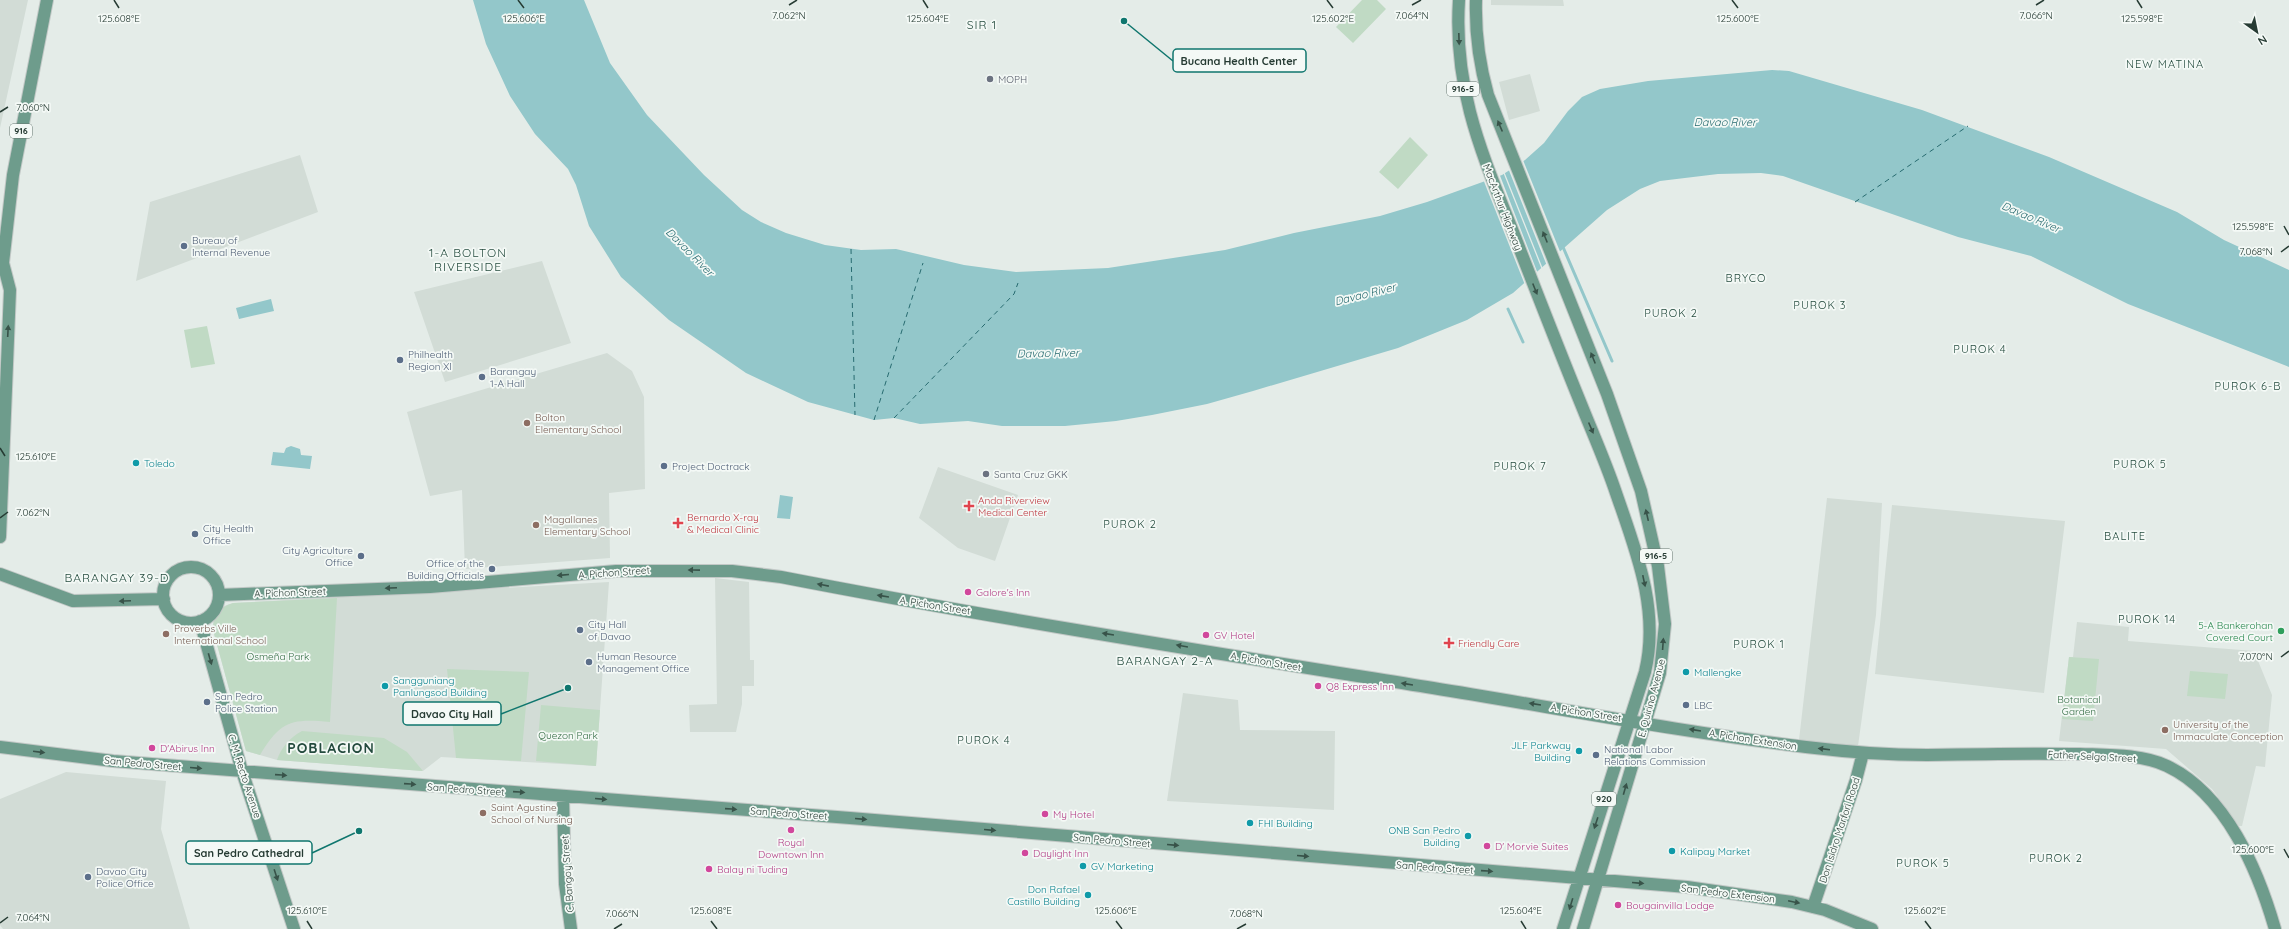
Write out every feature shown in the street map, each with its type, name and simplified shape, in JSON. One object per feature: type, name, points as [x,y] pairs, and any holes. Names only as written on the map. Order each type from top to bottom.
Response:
[{"type":"main road","name":"916","points":[[0,537],[10,290],[1,266],[12,175],[47,0]]},
{"type":"main road","name":"MacArthur Highway","points":[[1459,0],[1459,43],[1463,87],[1470,116],[1490,175],[1581,406]]},
{"type":"main road","name":"E. Quirino Avenue","points":[[1476,0],[1476,41],[1479,65],[1488,95],[1607,394],[1641,491],[1658,566],[1664,615],[1663,653],[1660,673],[1599,880],[1583,929]]},
{"type":"main road","name":"E. Quirino Avenue","points":[[1563,929],[1648,660],[1649,622],[1647,594],[1636,550],[1611,478],[1581,406]]},
{"type":"main road","points":[[190,568],[201,569],[210,575],[217,584],[219,595],[215,609],[208,617],[200,621],[189,623],[179,620],[167,609],[164,599],[165,588],[170,578],[179,571],[190,568]]},
{"type":"main road","name":"A. Pichon Street","points":[[219,595],[430,587],[616,571],[732,571],[781,578],[1302,667],[1645,722]]},
{"type":"main road","points":[[0,574],[73,602],[164,599]]},
{"type":"main road","name":"C. M. Recto Avenue","points":[[200,621],[242,772],[294,929]]},
{"type":"main road","name":"A. Pichon Extension","points":[[1645,722],[1791,745],[1863,753]]},
{"type":"main road","name":"San Pedro Street","points":[[0,747],[99,760],[242,772],[563,796],[1579,878]]},
{"type":"main road","name":"Don Isidro Marfori Road","points":[[1813,907],[1856,780],[1863,753]]},
{"type":"main road","name":"Father Selga Street","points":[[1863,753],[2100,754],[2141,759],[2170,767],[2202,792],[2233,830],[2257,874],[2275,929]]},
{"type":"main road","name":"C. Bangoy Street","points":[[563,796],[565,884],[571,929]]},
{"type":"main road","name":"San Pedro Extension","points":[[1579,878],[1687,887],[1777,899],[1813,907],[1872,929]]},
{"type":"shaded area","points":[[0,0],[28,0],[0,128]]},
{"type":"shaded area","points":[[1491,0],[1563,0],[1564,6],[1491,5]]},
{"type":"shaded area","points":[[1530,74],[1540,111],[1509,120],[1499,82]]},
{"type":"shaded area","name":"Bureau of Internal Revenue","points":[[300,155],[318,212],[136,281],[150,202]]},
{"type":"shaded area","points":[[542,261],[571,343],[445,382],[414,292]]},
{"type":"shaded area","points":[[607,353],[632,371],[644,397],[645,489],[609,493],[610,558],[465,569],[462,490],[430,496],[407,412]]},
{"type":"shaded area","name":"Anda Riverview Medical Center","points":[[938,467],[1018,495],[995,561],[958,548],[919,518]]},
{"type":"shaded area","points":[[1827,498],[1882,503],[1876,615],[1858,746],[1799,740]]},
{"type":"shaded area","points":[[1892,505],[2065,521],[2044,693],[1875,674]]},
{"type":"shaded area","points":[[715,578],[749,582],[750,660],[754,660],[754,686],[742,686],[742,704],[736,732],[690,732],[689,705],[717,704]]},
{"type":"shaded area","points":[[609,582],[596,766],[441,757],[423,771],[277,760],[246,751],[213,630],[213,622],[217,613],[224,606],[233,603]]},
{"type":"shaded area","name":"University of the Immaculate Conception","points":[[2077,622],[2129,627],[2128,641],[2254,651],[2272,695],[2265,767],[2256,766],[2242,826],[2239,826],[2212,789],[2166,749],[2059,741],[2069,657],[2073,657]]},
{"type":"shaded area","points":[[1183,693],[1238,700],[1240,730],[1335,731],[1334,810],[1167,801]]},
{"type":"shaded area","name":"Davao City Police Office","points":[[66,772],[166,781],[161,829],[190,929],[3,929],[0,925],[0,799]]},
{"type":"green space","points":[[1362,0],[1377,0],[1386,9],[1353,43],[1336,27]]},
{"type":"green space","points":[[1410,137],[1428,155],[1398,189],[1379,172]]},
{"type":"green space","points":[[207,326],[215,364],[191,368],[184,330]]},
{"type":"green space","name":"Osmeña Park","points":[[337,598],[330,722],[306,721],[288,724],[274,735],[260,755],[246,751],[213,630],[216,616],[224,607],[233,603]]},
{"type":"green space","name":"Botanical Garden","points":[[2069,657],[2099,659],[2093,721],[2062,719]]},
{"type":"green space","points":[[447,669],[529,672],[521,761],[456,758]]},
{"type":"green space","points":[[2190,671],[2228,674],[2225,699],[2187,696]]},
{"type":"green space","name":"Quezon Park","points":[[541,705],[600,710],[596,766],[536,761]]},
{"type":"green space","points":[[302,731],[384,738],[407,752],[423,771],[277,760],[286,743]]},
{"type":"water","name":"Davao River","points":[[473,0],[584,0],[610,63],[647,115],[704,175],[742,210],[761,222],[786,233],[825,245],[861,250],[896,249],[964,265],[1016,272],[1108,268],[1225,250],[1294,233],[1380,216],[1427,202],[1502,175],[1525,160],[1544,143],[1568,111],[1582,97],[1600,89],[1648,81],[1772,70],[1789,71],[1922,110],[2049,157],[2177,212],[2224,240],[2289,270],[2289,367],[2128,304],[2031,256],[1958,237],[1783,176],[1761,173],[1718,174],[1660,181],[1640,189],[1607,210],[1513,293],[1467,320],[1398,348],[1253,391],[1207,404],[1152,415],[1116,421],[1065,426],[1002,426],[968,421],[920,424],[894,418],[874,420],[808,402],[746,373],[669,320],[621,277],[589,226],[576,185],[568,169],[535,134],[510,96],[486,44]]},
{"type":"water","points":[[271,299],[274,311],[239,319],[236,308]]},
{"type":"water","points":[[291,446],[300,449],[301,455],[312,456],[310,469],[271,465],[273,452],[284,453],[286,448]]},
{"type":"water","points":[[780,495],[793,497],[790,519],[777,518]]},
{"type":"pier","points":[[1523,160],[1561,254],[1547,266],[1508,168]]},
{"type":"pier","points":[[1504,171],[1543,269],[1542,270],[1503,172]]},
{"type":"pier","points":[[1499,173],[1538,274],[1525,285],[1483,179]]},
{"type":"waterway","points":[[1563,247],[1612,361]]},
{"type":"waterway","points":[[1508,309],[1523,342]]},
{"type":"ferry route","points":[[1855,202],[1968,126]]},
{"type":"ferry route","points":[[851,249],[855,415]]},
{"type":"ferry route","points":[[874,420],[923,263]]},
{"type":"ferry route","points":[[894,418],[1014,294],[1018,283]]},
{"type":"place","name":"Bucana Health Center","points":[[1124,21]]},
{"type":"place","name":"MOPH","points":[[990,79]]},
{"type":"place","name":"Bureau of Internal Revenue","points":[[184,246]]},
{"type":"place","name":"Philhealth Region XI","points":[[400,360]]},
{"type":"place","name":"Barangay 1-A Hall","points":[[482,377]]},
{"type":"place","name":"Bolton Elementary School","points":[[527,423]]},
{"type":"place","name":"Toledo","points":[[136,463]]},
{"type":"place","name":"Project Doctrack","points":[[664,466]]},
{"type":"place","name":"Santa Cruz GKK","points":[[986,474]]},
{"type":"place","name":"Anda Riverview Medical Center","points":[[969,506]]},
{"type":"place","name":"Bernardo X-ray & Medical Clinic","points":[[678,523]]},
{"type":"place","name":"Magallanes Elementary School","points":[[536,525]]},
{"type":"place","name":"City Health Office","points":[[195,534]]},
{"type":"place","name":"City Agriculture Office","points":[[361,556]]},
{"type":"place","name":"Office of the Building Officials","points":[[492,569]]},
{"type":"place","name":"Galore's Inn","points":[[968,592]]},
{"type":"place","name":"City Hall of Davao","points":[[580,630]]},
{"type":"place","name":"5-A Bankerohan Covered Court","points":[[2281,631]]},
{"type":"place","name":"Proverbs Ville International School","points":[[166,634]]},
{"type":"place","name":"GV Hotel","points":[[1206,635]]},
{"type":"place","name":"Friendly Care","points":[[1449,643]]},
{"type":"place","name":"Human Resource Management Office","points":[[589,662]]},
{"type":"place","name":"Mallengke","points":[[1686,672]]},
{"type":"place","name":"Sangguniang Panlungsod Building","points":[[385,686]]},
{"type":"place","name":"Q8 Express Inn","points":[[1318,686]]},
{"type":"place","name":"Davao City Hall","points":[[568,688]]},
{"type":"place","name":"San Pedro Police Station","points":[[207,702]]},
{"type":"place","name":"LBC","points":[[1686,705]]},
{"type":"place","name":"University of the Immaculate Conception","points":[[2165,730]]},
{"type":"place","name":"D'Abirus Inn","points":[[152,748]]},
{"type":"place","name":"JLF Parkway Building","points":[[1579,751]]},
{"type":"place","name":"National Labor Relations Commission","points":[[1596,755]]},
{"type":"place","name":"Saint Agustine School of Nursing","points":[[483,813]]},
{"type":"place","name":"My Hotel","points":[[1045,814]]},
{"type":"place","name":"FHI Building","points":[[1250,823]]},
{"type":"place","name":"Royal Downtown Inn","points":[[791,830]]},
{"type":"place","name":"San Pedro Cathedral","points":[[359,831]]},
{"type":"place","name":"ONB San Pedro Building","points":[[1468,836]]},
{"type":"place","name":"D' Morvie Suites","points":[[1487,846]]},
{"type":"place","name":"Kalipay Market","points":[[1672,851]]},
{"type":"place","name":"Daylight Inn","points":[[1025,853]]},
{"type":"place","name":"GV Marketing","points":[[1083,866]]},
{"type":"place","name":"Balay ni Tuding","points":[[709,869]]},
{"type":"place","name":"Davao City Police Office","points":[[88,877]]},
{"type":"place","name":"Don Rafael Castillo Building","points":[[1088,895]]},
{"type":"place","name":"Bougainvilla Lodge","points":[[1618,905]]},
{"type":"district","name":"SIR 1","points":[[982,25]]},
{"type":"district","name":"NEW MATINA","points":[[2165,64]]},
{"type":"district","name":"1-A BOLTON RIVERSIDE","points":[[468,260]]},
{"type":"district","name":"BRYCO","points":[[1746,278]]},
{"type":"district","name":"PUROK 3","points":[[1820,305]]},
{"type":"district","name":"PUROK 2","points":[[1671,313]]},
{"type":"district","name":"PUROK 4","points":[[1980,349]]},
{"type":"district","name":"PUROK 6-B","points":[[2248,386]]},
{"type":"district","name":"PUROK 5","points":[[2140,464]]},
{"type":"district","name":"PUROK 7","points":[[1520,466]]},
{"type":"district","name":"PUROK 2","points":[[1130,524]]},
{"type":"district","name":"BALITE","points":[[2125,536]]},
{"type":"district","name":"BARANGAY 39-D","points":[[117,578]]},
{"type":"district","name":"PUROK 14","points":[[2147,619]]},
{"type":"district","name":"PUROK 1","points":[[1759,644]]},
{"type":"district","name":"BARANGAY 2-A","points":[[1165,661]]},
{"type":"district","name":"PUROK 4","points":[[984,740]]},
{"type":"district","name":"POBLACION","points":[[331,748]]},
{"type":"district","name":"PUROK 2","points":[[2056,858]]},
{"type":"district","name":"PUROK 5","points":[[1923,863]]}]
